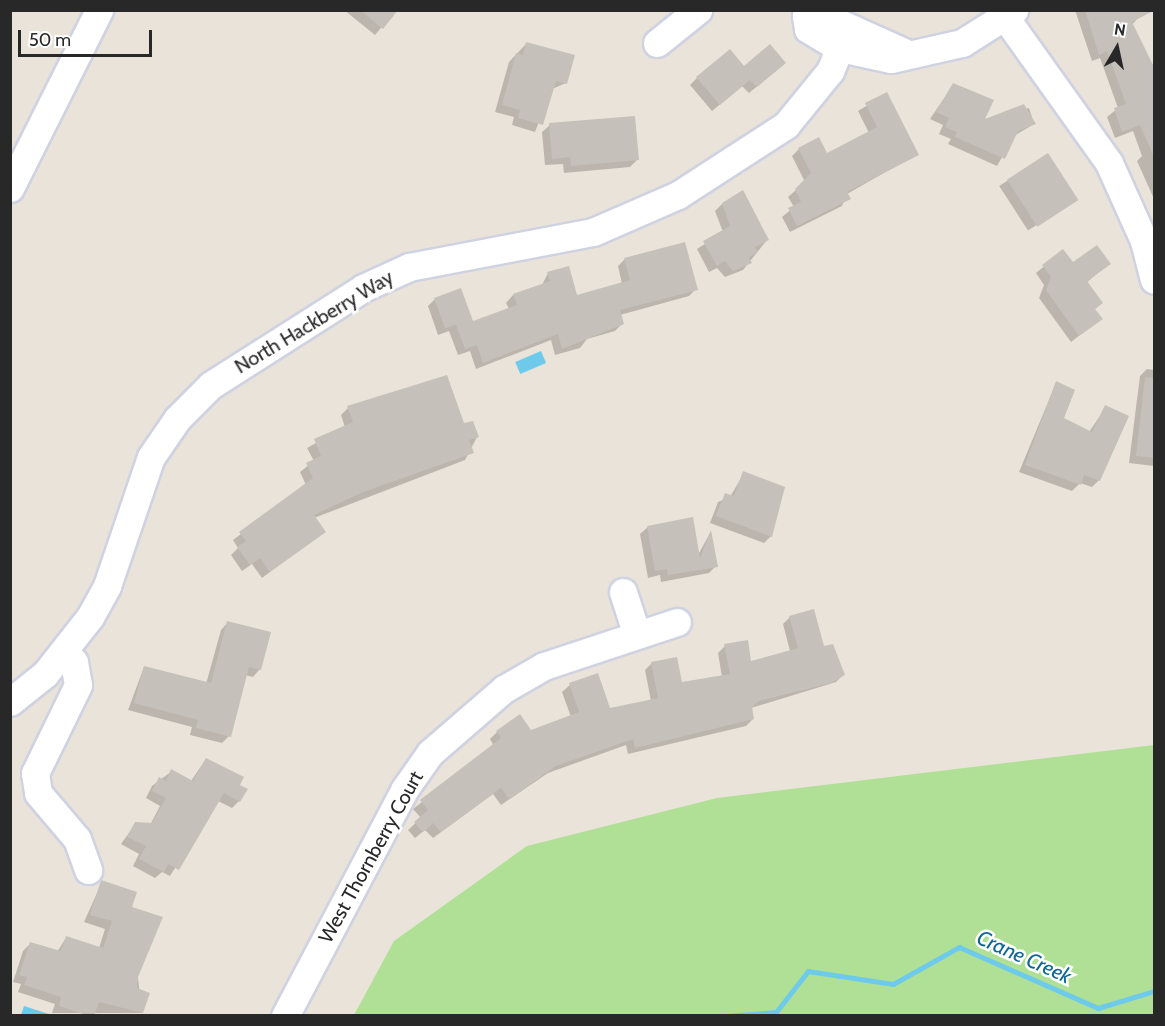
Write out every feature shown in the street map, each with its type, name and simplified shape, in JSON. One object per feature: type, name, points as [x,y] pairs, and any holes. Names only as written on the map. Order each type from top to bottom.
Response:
[{"type":"street","points":[[10,188],[99,10]]},
{"type":"street","points":[[657,43],[698,10]]},
{"type":"street","points":[[904,52],[891,60],[840,48],[808,29],[802,13],[815,12],[904,52],[944,50],[1010,14],[1109,163],[1144,241],[1155,280]]},
{"type":"street","name":"North Hackberry Way","points":[[10,702],[65,651],[107,586],[151,457],[177,419],[211,385],[363,288],[409,267],[593,232],[678,195],[786,125],[830,71],[840,48]]},
{"type":"street","points":[[623,592],[636,632]]},
{"type":"street","name":"West Thornberry Court","points":[[285,1016],[404,790],[430,753],[504,689],[544,666],[636,632],[677,622]]},
{"type":"street","points":[[65,651],[75,662],[78,685],[35,773],[38,793],[77,839],[88,870]]},
{"type":"green space","points":[[1154,745],[1154,1015],[354,1015],[394,941],[527,846],[717,798]]},
{"type":"water","points":[[541,351],[546,363],[520,374],[515,362]]},
{"type":"water","points":[[24,1006],[52,1015],[21,1015]]},
{"type":"building","points":[[360,10],[398,10],[383,29]]},
{"type":"building","points":[[1085,10],[1155,10],[1132,22],[1155,69],[1155,159],[1140,125],[1122,132],[1114,108],[1126,104],[1107,51],[1099,55]]},
{"type":"building","points":[[526,42],[575,55],[567,84],[556,81],[543,125],[518,118],[520,110],[502,105],[516,53],[523,55]]},
{"type":"building","points":[[770,44],[786,63],[757,87],[750,80],[720,105],[696,77],[730,49],[744,66]]},
{"type":"building","points":[[953,83],[994,100],[985,119],[1024,104],[1036,124],[1018,131],[1005,159],[955,137],[957,132],[945,127],[949,118],[936,112]]},
{"type":"building","points":[[887,92],[919,155],[847,192],[851,199],[797,226],[788,208],[801,202],[795,189],[811,173],[798,148],[819,137],[827,153],[877,127],[865,103]]},
{"type":"building","points":[[635,116],[639,160],[571,166],[570,157],[552,159],[549,123]]},
{"type":"building","points":[[1048,153],[1078,200],[1037,227],[1007,180]]},
{"type":"building","points":[[743,190],[769,240],[755,247],[758,252],[749,257],[752,263],[733,271],[725,261],[717,266],[703,241],[730,226],[722,203]]},
{"type":"building","points":[[685,242],[698,290],[620,310],[624,324],[562,349],[558,334],[483,363],[477,345],[465,349],[456,325],[445,328],[434,298],[461,288],[473,321],[517,305],[513,294],[550,281],[547,272],[569,266],[577,295],[630,280],[624,258]]},
{"type":"building","points":[[1097,245],[1111,264],[1087,281],[1103,303],[1095,309],[1103,319],[1079,336],[1046,290],[1051,277],[1042,265],[1063,249],[1073,262]]},
{"type":"building","points":[[447,375],[464,423],[473,421],[479,437],[469,440],[474,453],[363,492],[314,515],[326,532],[270,572],[260,558],[250,565],[237,547],[246,541],[239,532],[313,478],[306,463],[321,456],[314,439],[353,422],[347,406]]},
{"type":"building","points":[[1145,377],[1155,378],[1155,458],[1136,456]]},
{"type":"building","points":[[1056,381],[1075,390],[1064,418],[1092,432],[1105,405],[1129,416],[1100,481],[1084,475],[1081,485],[1025,465]]},
{"type":"building","points":[[743,471],[785,487],[772,537],[716,516],[725,493],[734,496]]},
{"type":"building","points":[[693,517],[700,558],[711,530],[718,567],[668,575],[667,569],[655,571],[647,526]]},
{"type":"building","points":[[814,609],[824,646],[833,644],[845,675],[831,683],[759,701],[752,707],[754,719],[635,748],[633,739],[556,766],[509,799],[501,788],[441,832],[433,823],[423,832],[414,822],[428,810],[420,800],[501,738],[496,731],[520,714],[531,730],[579,712],[569,683],[598,673],[610,708],[658,698],[651,662],[677,657],[682,682],[730,674],[724,644],[748,640],[751,661],[798,648],[789,616]]},
{"type":"building","points":[[227,621],[271,632],[261,670],[249,667],[231,737],[196,728],[198,720],[134,703],[144,666],[211,683]]},
{"type":"building","points":[[206,758],[244,777],[240,785],[248,789],[240,802],[224,793],[179,870],[168,864],[164,872],[139,859],[146,846],[127,837],[135,822],[152,823],[166,798],[152,791],[159,777],[166,781],[171,769],[193,781]]},
{"type":"building","points":[[101,880],[137,892],[132,907],[163,917],[138,977],[137,988],[150,993],[143,1013],[99,1002],[94,1016],[89,1016],[59,1006],[61,997],[24,985],[27,977],[19,975],[30,942],[61,951],[66,936],[103,948],[112,921],[90,915]]},
{"type":"waterway","name":"Crane Creek","points":[[726,1016],[776,1012],[808,971],[893,984],[959,947],[1098,1008],[1154,991]]}]
